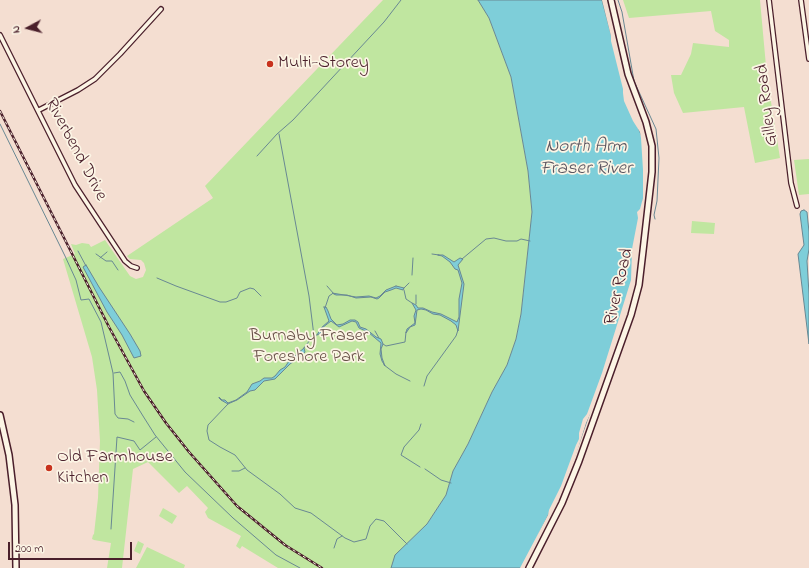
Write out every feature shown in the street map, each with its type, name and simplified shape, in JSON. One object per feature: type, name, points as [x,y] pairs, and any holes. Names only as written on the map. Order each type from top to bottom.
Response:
[{"type":"street","name":"River Road","points":[[529,568],[562,503],[584,446],[631,315],[637,292],[644,251],[652,172],[652,146],[646,122],[628,74],[611,0]]},
{"type":"street","name":"Gilley Road","points":[[769,0],[791,182],[797,206]]},
{"type":"street","points":[[801,0],[809,59]]},
{"type":"street","points":[[39,110],[78,90],[95,79],[161,9]]},
{"type":"street","name":"Riverbend Drive","points":[[0,35],[39,110],[75,185],[125,261],[130,266],[137,268]]},
{"type":"street","points":[[0,415],[9,455],[14,494],[16,568]]},
{"type":"green space","name":"Burnaby Fraser Foreshore Park","points":[[383,0],[478,0],[489,18],[511,77],[528,171],[532,212],[521,314],[516,339],[507,365],[453,471],[446,495],[427,524],[396,555],[391,568],[278,568],[242,546],[240,549],[236,546],[241,536],[208,518],[205,512],[208,508],[187,486],[179,493],[148,462],[133,469],[122,568],[107,568],[111,543],[92,539],[94,534],[98,498],[100,441],[97,390],[92,357],[63,259],[75,254],[71,244],[89,244],[91,247],[105,240],[130,276],[136,279],[143,277],[146,270],[144,263],[141,260],[130,259],[127,256],[213,198],[205,186]]},
{"type":"green space","points":[[623,0],[760,0],[767,77],[780,158],[755,163],[744,107],[683,113],[674,93],[671,75],[681,75],[691,54],[693,43],[729,47],[729,40],[715,31],[711,11],[629,18]]},
{"type":"green space","points":[[809,159],[809,194],[799,195],[794,160]]},
{"type":"green space","points":[[692,221],[715,223],[714,234],[691,233]]},
{"type":"green space","points":[[163,508],[177,516],[172,524],[159,516]]},
{"type":"green space","points":[[138,541],[144,544],[140,554],[134,551]]},
{"type":"green space","points":[[147,547],[185,565],[184,568],[136,568]]},
{"type":"water","name":"North Arm Fraser River","points":[[478,0],[602,0],[632,113],[645,144],[645,180],[642,215],[633,250],[633,279],[624,315],[568,475],[522,568],[391,568],[395,555],[427,524],[446,495],[453,471],[507,365],[516,339],[521,314],[532,212],[528,171],[511,77],[489,18]]},
{"type":"water","points":[[804,210],[807,212],[809,232],[807,261],[809,294],[809,344],[798,254],[804,245],[800,214],[801,211]]},
{"type":"water","points":[[438,255],[443,255],[454,262],[460,258],[463,259],[458,265],[464,284],[458,331],[456,325],[451,321],[440,315],[421,309],[417,310],[415,325],[410,327],[406,333],[407,329],[415,323],[414,316],[416,310],[412,303],[418,308],[423,308],[441,314],[457,322],[459,317],[459,299],[462,283],[458,270],[455,269],[450,262],[442,256]]},
{"type":"water","points":[[86,265],[130,334],[140,351],[141,356],[134,358],[83,267]]},
{"type":"water","points":[[396,286],[404,288],[403,290],[396,288],[385,292],[377,299],[371,297],[356,298],[350,296],[369,296],[376,298],[386,290]]},
{"type":"water","points":[[324,307],[326,307],[331,319],[337,325],[343,324],[350,320],[355,320],[358,322],[360,327],[366,329],[381,339],[383,344],[381,349],[382,358],[385,366],[380,354],[381,343],[368,332],[359,328],[356,322],[352,321],[339,327],[331,321],[322,328],[321,333],[317,335],[321,328],[329,321]]},
{"type":"water","points":[[304,348],[305,352],[275,379],[264,381],[255,390],[250,391],[237,400],[228,404],[219,398],[228,403],[236,400],[247,392],[252,384],[264,378],[272,378],[275,376]]},
{"type":"pier","points":[[602,0],[604,0],[634,113],[647,144],[647,180],[644,215],[635,250],[635,279],[626,316],[596,401],[586,423],[570,474],[524,568],[520,568],[548,515],[561,486],[579,439],[583,419],[587,414],[602,373],[631,280],[632,249],[638,218],[637,212],[640,209],[643,198],[643,170],[640,132],[624,101],[623,89]]},
{"type":"waterway","points":[[257,156],[277,134],[293,120],[384,22],[401,0]]},
{"type":"waterway","points":[[618,0],[622,12],[634,81],[656,129],[659,158],[657,201],[654,215],[655,219]]},
{"type":"waterway","points":[[0,124],[65,256],[76,280],[81,300],[89,299],[101,322],[113,373],[115,414],[118,418],[128,419],[134,422]]},
{"type":"waterway","points":[[279,134],[309,296],[314,336]]},
{"type":"waterway","points":[[462,259],[486,239],[494,238],[506,241],[517,241],[521,239],[530,241]]},
{"type":"waterway","points":[[78,251],[86,266]]},
{"type":"waterway","points":[[100,258],[107,252]]},
{"type":"waterway","points":[[96,254],[106,261],[112,261],[118,270]]},
{"type":"waterway","points":[[432,254],[439,255]]},
{"type":"waterway","points":[[412,275],[413,258]]},
{"type":"waterway","points":[[157,278],[220,302],[226,302],[237,298],[240,292],[250,288],[254,289],[261,296]]},
{"type":"waterway","points":[[403,289],[409,283]]},
{"type":"waterway","points":[[327,286],[334,294]]},
{"type":"waterway","points":[[404,290],[406,299],[412,303]]},
{"type":"waterway","points":[[325,308],[329,296],[332,294]]},
{"type":"waterway","points":[[416,295],[416,304]]},
{"type":"waterway","points":[[424,386],[427,376],[456,336],[458,330]]},
{"type":"waterway","points":[[375,331],[379,338]]},
{"type":"waterway","points":[[383,344],[386,346],[405,342],[406,332]]},
{"type":"waterway","points":[[304,348],[313,336],[317,335]]},
{"type":"waterway","points":[[384,365],[396,374],[410,381]]},
{"type":"waterway","points":[[114,373],[120,372],[130,395],[155,435],[185,472],[233,518],[276,555],[300,568]]},
{"type":"waterway","points":[[228,404],[208,425],[207,431],[209,440],[235,455],[247,470],[280,494],[295,508],[311,513],[345,538],[354,542],[366,539],[370,526],[376,519],[384,521],[407,544]]},
{"type":"waterway","points":[[420,467],[401,455],[404,447],[419,430],[421,424]]},
{"type":"waterway","points":[[111,529],[117,437],[134,441],[140,450],[156,437]]},
{"type":"waterway","points":[[232,471],[239,471],[245,468]]},
{"type":"waterway","points":[[425,469],[441,480],[451,483]]},
{"type":"waterway","points":[[334,548],[337,539],[342,536]]},
{"type":"railway","points":[[0,111],[109,327],[144,391],[166,423],[189,452],[237,506],[285,545],[322,568]]},
{"type":"place","name":"Multi-Storey","points":[[270,64]]},
{"type":"place","name":"Old Farmhouse Kitchen","points":[[49,468]]}]
